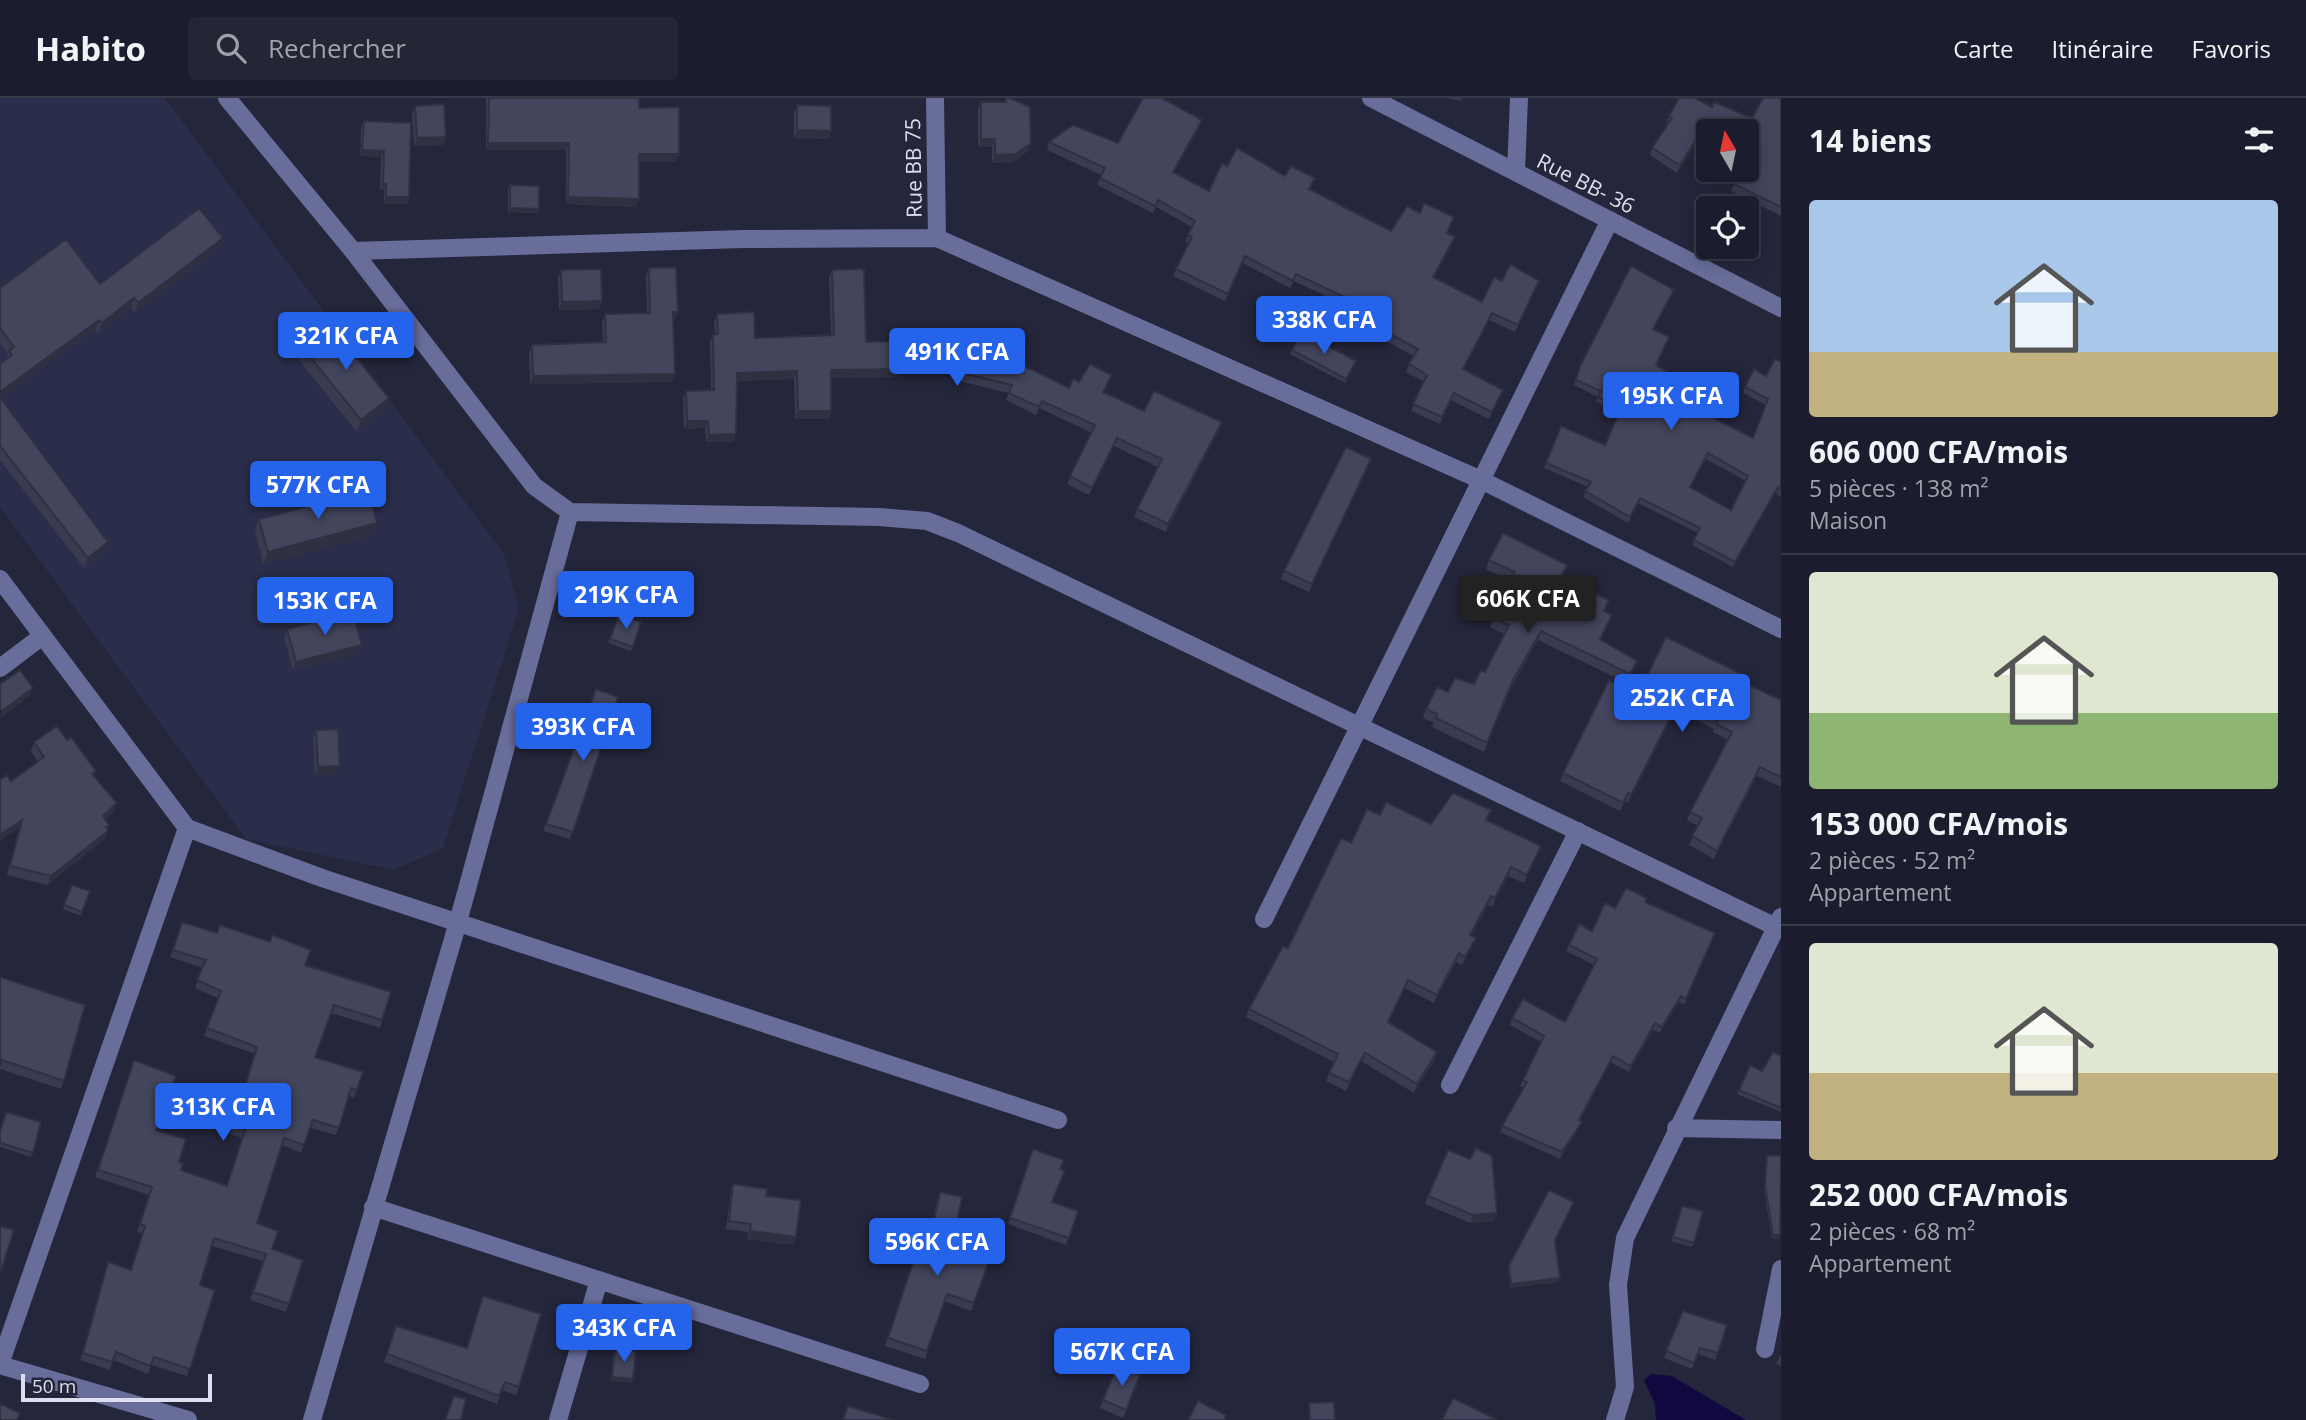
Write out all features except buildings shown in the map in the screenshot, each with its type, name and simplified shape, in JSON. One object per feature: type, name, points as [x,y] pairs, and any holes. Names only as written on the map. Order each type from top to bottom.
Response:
[{"type":"street","points":[[227,98],[353,251],[534,486],[570,512],[879,517],[927,521],[958,533],[1578,831],[1779,922],[1676,1128],[1625,1238],[1620,1260],[1618,1318],[1625,1387],[1615,1420]]},
{"type":"street","name":"Rue BB 75","points":[[935,98],[937,238]]},
{"type":"street","name":"Rue BB- 36","points":[[1371,98],[1781,308]]},
{"type":"street","points":[[1516,172],[1518,98]]},
{"type":"street","points":[[1265,919],[1610,220]]},
{"type":"street","points":[[353,251],[743,239],[937,238],[1481,480],[1781,629]]},
{"type":"street","points":[[312,1420],[458,922],[570,512]]},
{"type":"street","points":[[0,579],[187,828],[322,878],[1058,1120]]},
{"type":"street","points":[[0,668],[41,637]]},
{"type":"street","points":[[187,828],[0,1365],[188,1420]]},
{"type":"street","points":[[1450,1085],[1578,831]]},
{"type":"street","points":[[1676,1128],[1781,1129]]},
{"type":"street","points":[[373,1207],[920,1384]]},
{"type":"street","points":[[1765,1349],[1781,1269]]},
{"type":"street","points":[[558,1420],[599,1280]]},
{"type":"shaded area","points":[[0,98],[165,98],[504,554],[519,608],[443,848],[394,870],[246,839],[0,507]]},
{"type":"shaded area","points":[[1651,1374],[1672,1376],[1746,1420],[1656,1420],[1655,1404],[1644,1380]]}]
